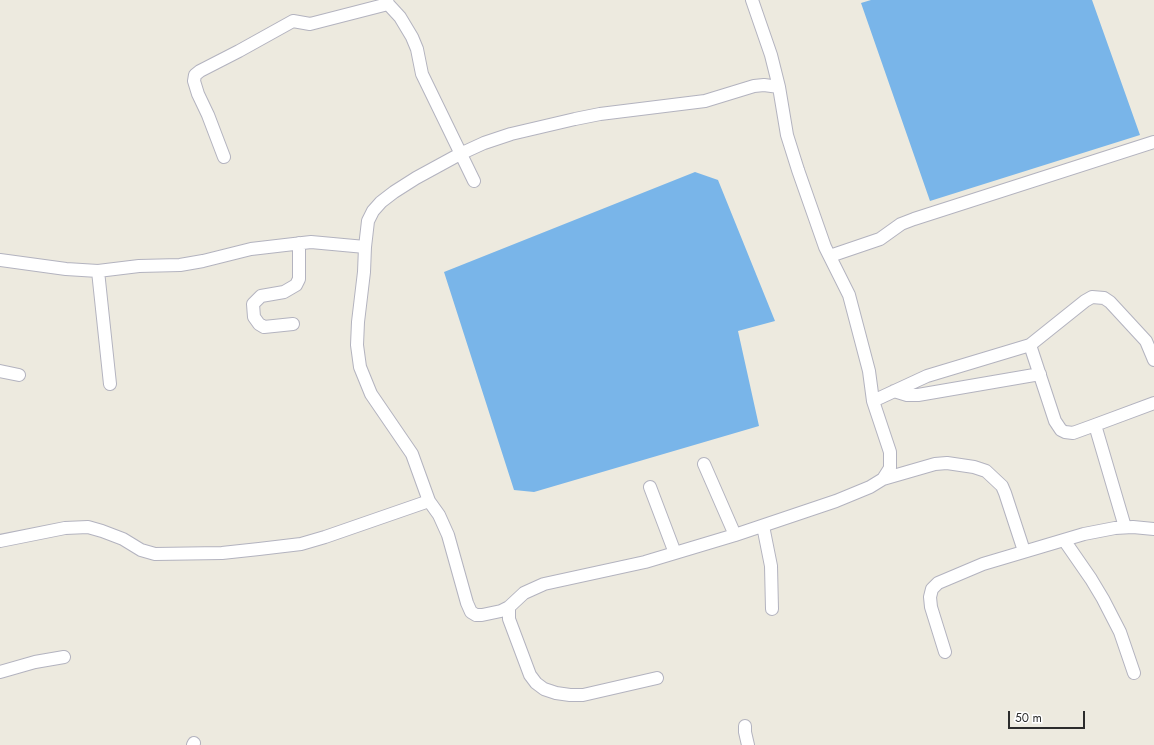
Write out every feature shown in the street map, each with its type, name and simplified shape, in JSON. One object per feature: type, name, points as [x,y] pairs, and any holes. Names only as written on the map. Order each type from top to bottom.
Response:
[{"type":"street","points":[[752,0],[771,55],[779,87],[787,135],[798,170],[825,247],[848,295],[874,401],[890,452],[890,468],[883,478],[870,488],[836,501],[735,535],[645,562],[544,584],[524,593],[501,611],[476,615],[471,612],[467,603],[448,535],[429,501],[412,454],[371,394],[360,367],[357,345],[358,322],[368,221],[373,211],[380,202],[416,178],[460,154],[484,143],[511,134],[600,114],[705,101],[754,86],[764,85],[779,87]]},
{"type":"street","points":[[224,157],[194,81],[195,76],[200,71],[293,21],[310,24],[388,2],[400,17],[412,37],[417,49],[422,74],[474,181]]},
{"type":"street","points":[[830,256],[880,239],[901,224],[914,219],[1154,142]]},
{"type":"street","points":[[0,260],[66,269],[98,271],[139,266],[180,265],[251,249],[299,243],[324,242],[365,247]]},
{"type":"street","points":[[293,324],[264,327],[254,318],[253,304],[261,296],[284,292],[296,285],[299,279],[299,243]]},
{"type":"street","points":[[98,271],[110,384]]},
{"type":"street","points":[[874,401],[927,376],[1030,345],[1092,297],[1104,298],[1110,302],[1140,334],[1150,348],[1154,360]]},
{"type":"street","points":[[1030,345],[1055,421],[1061,430],[1065,432],[1073,433],[1154,403]]},
{"type":"street","points":[[0,371],[18,375]]},
{"type":"street","points":[[894,391],[907,395],[918,395],[1040,374]]},
{"type":"street","points":[[1095,425],[1125,528]]},
{"type":"street","points":[[883,478],[935,464],[947,463],[974,467],[986,471],[1002,486],[1024,551]]},
{"type":"street","points":[[704,464],[735,535]]},
{"type":"street","points":[[650,487],[675,553]]},
{"type":"street","points":[[0,541],[65,528],[88,527],[109,533],[123,539],[141,550],[155,554],[222,552],[259,549],[301,544],[429,501]]},
{"type":"street","points":[[763,526],[771,566],[772,609]]},
{"type":"street","points":[[945,652],[931,607],[930,597],[932,589],[938,583],[983,564],[1092,532],[1125,528],[1154,529]]},
{"type":"street","points":[[1064,540],[1103,599],[1120,632],[1134,673]]},
{"type":"street","points":[[508,607],[509,619],[530,675],[536,683],[544,689],[563,694],[583,695],[656,678]]},
{"type":"street","points":[[0,672],[35,662],[64,657]]},
{"type":"street","points":[[745,726],[748,745]]},
{"type":"water","points":[[871,0],[1092,0],[1140,135],[930,201],[861,3]]},
{"type":"water","points":[[695,172],[718,180],[775,321],[738,331],[759,426],[534,492],[514,490],[444,272]]}]
